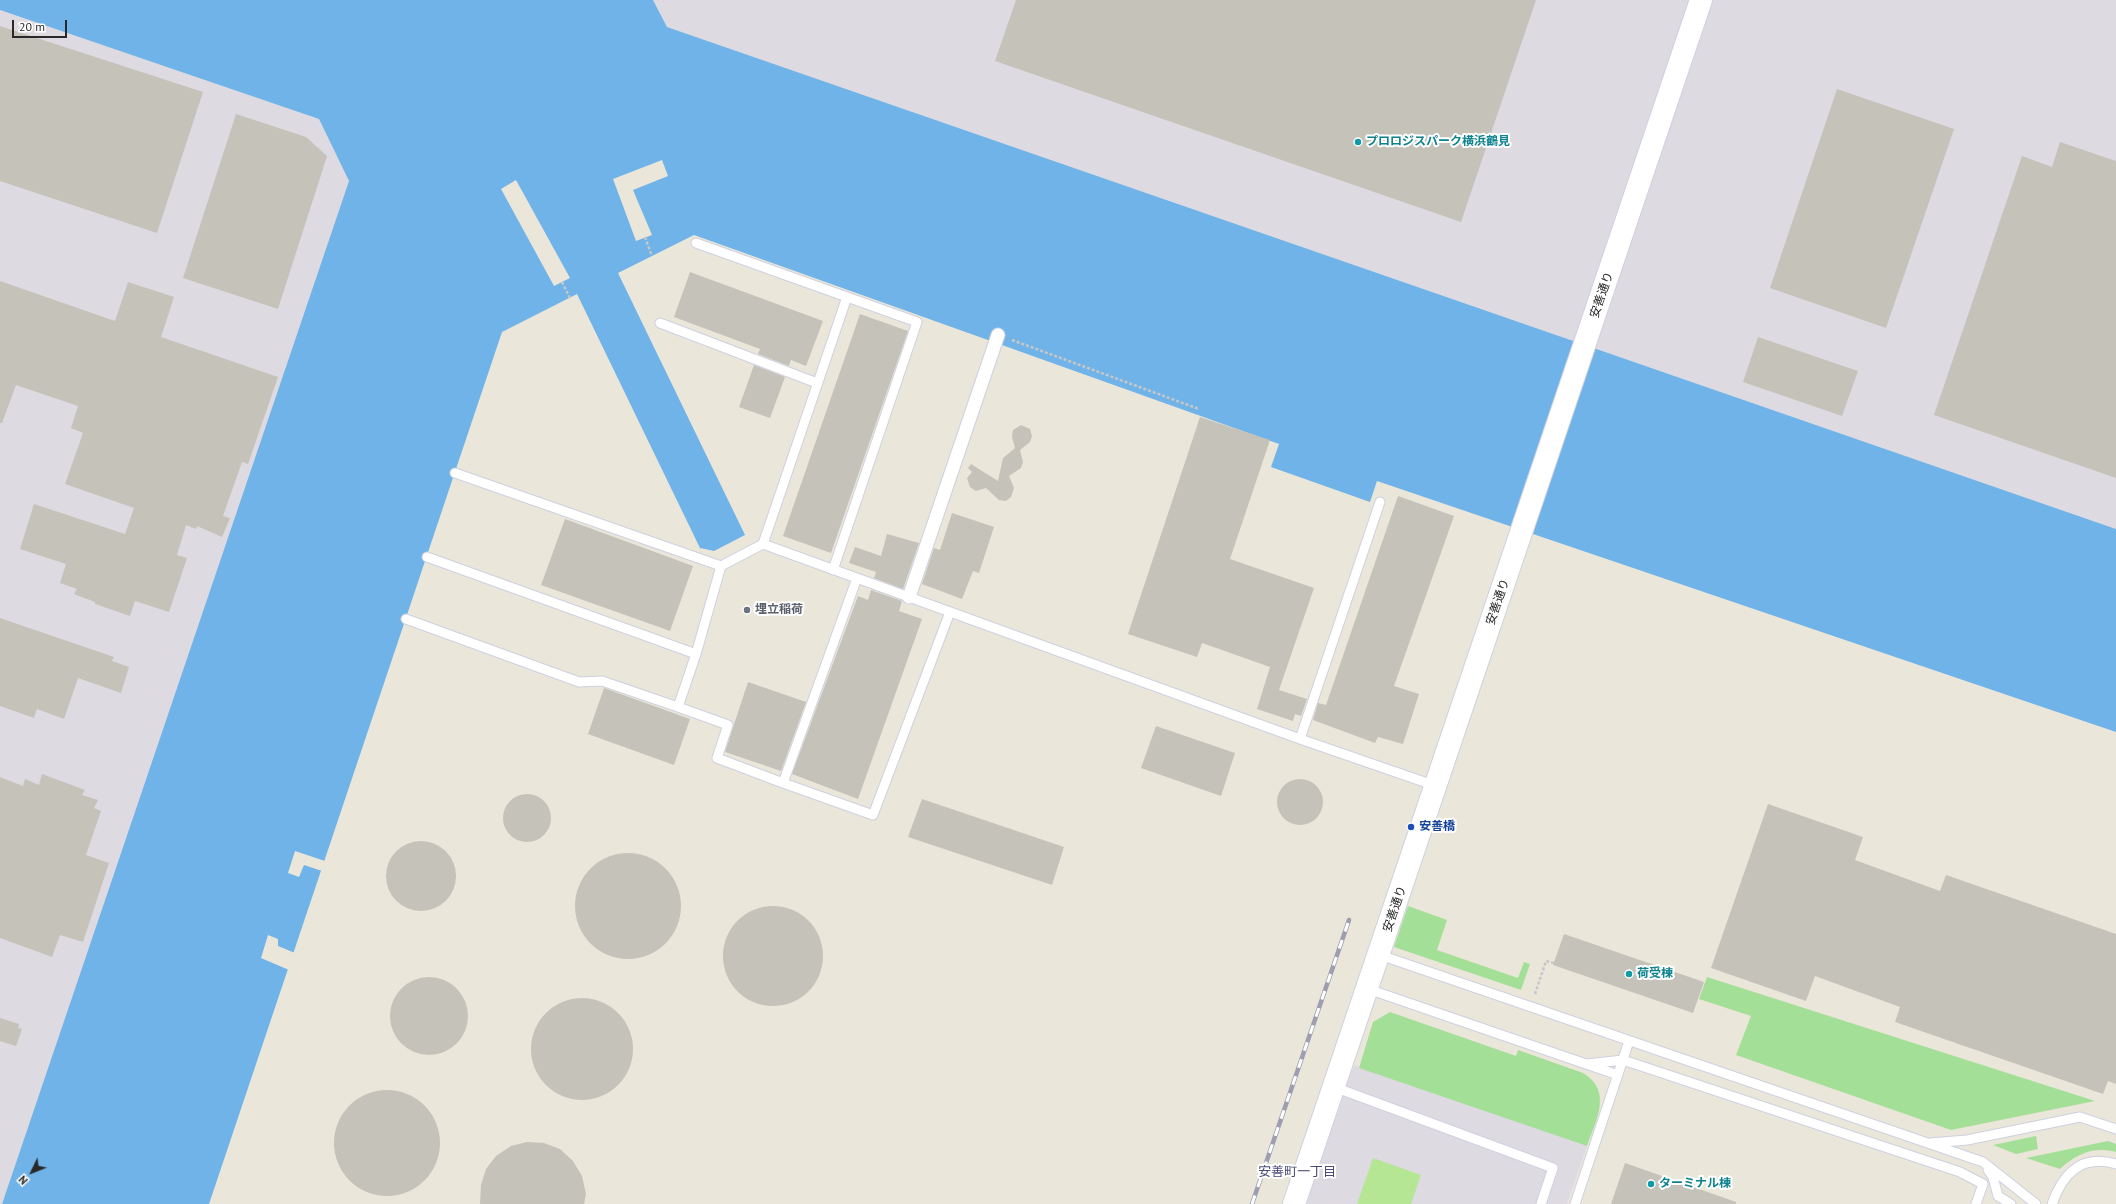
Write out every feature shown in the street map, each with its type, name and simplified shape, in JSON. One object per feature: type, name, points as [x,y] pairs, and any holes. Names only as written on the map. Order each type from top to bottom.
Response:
[{"type":"street","name":"安善通り","points":[[1294,1204],[1380,955],[1701,0]]},
{"type":"street","points":[[909,598],[998,335]]},
{"type":"lane","points":[[696,243],[917,322],[833,570]]},
{"type":"lane","points":[[678,707],[696,654],[722,566],[763,544],[847,297]]},
{"type":"lane","points":[[660,322],[817,383]]},
{"type":"lane","points":[[455,473],[722,566]]},
{"type":"lane","points":[[1300,739],[1380,502]]},
{"type":"lane","points":[[763,544],[1300,739],[1436,786]]},
{"type":"lane","points":[[427,557],[696,654]]},
{"type":"lane","points":[[783,783],[857,578]]},
{"type":"lane","points":[[406,619],[579,682],[602,681],[728,724],[717,758],[873,815],[950,612]]},
{"type":"lane","points":[[1380,955],[1983,1162],[2036,1204]]},
{"type":"lane","points":[[1368,989],[1618,1075]]},
{"type":"lane","points":[[1575,1204],[1629,1041]]},
{"type":"lane","points":[[1587,1064],[1623,1060],[1960,1172],[1983,1184],[1976,1204]]},
{"type":"lane","points":[[1334,1087],[1553,1168],[1540,1204]]},
{"type":"lane","points":[[1926,1143],[1966,1140],[2080,1117],[2116,1129]]},
{"type":"lane","points":[[2052,1204],[2057,1190],[2065,1177],[2076,1167],[2090,1162],[2106,1161],[2116,1164]]},
{"type":"lane","points":[[1983,1162],[1993,1177],[1998,1196],[2010,1204]]},
{"type":"path","points":[[645,237],[652,256]]},
{"type":"path","points":[[562,282],[570,298]]},
{"type":"path","points":[[998,335],[1199,408]]},
{"type":"path","points":[[1535,994],[1546,961],[1554,963]]},
{"type":"shaded area","points":[[653,0],[2116,0],[2116,529],[667,27]]},
{"type":"shaded area","points":[[0,10],[319,119],[349,181],[2,1204],[0,1204]]},
{"type":"shaded area","points":[[1354,1065],[1587,1146],[1567,1204],[1306,1204]]},
{"type":"green space","points":[[1408,906],[1447,920],[1437,950],[1518,978],[1524,962],[1530,964],[1521,990],[1394,947]]},
{"type":"green space","points":[[1707,977],[2095,1101],[1951,1130],[1736,1055],[1751,1016],[1699,999]]},
{"type":"green space","points":[[1390,1012],[1516,1056],[1518,1050],[1583,1073],[1592,1080],[1598,1088],[1600,1097],[1598,1116],[1587,1146],[1359,1068],[1373,1022]]},
{"type":"green space","points":[[2036,1136],[2038,1149],[2016,1154],[1993,1145]]},
{"type":"green space","points":[[2108,1141],[2116,1144],[2116,1152],[2100,1150],[2085,1153],[2072,1159],[2060,1169],[2026,1158]]},
{"type":"green space","points":[[1373,1158],[1421,1175],[1411,1204],[1357,1204]]},
{"type":"water","points":[[0,0],[653,0],[667,27],[2116,529],[2116,732],[1377,481],[1370,502],[1271,467],[1279,444],[694,235],[618,273],[745,535],[714,551],[700,548],[577,294],[502,332],[209,1204],[2,1204],[349,181],[319,119],[0,10]]},
{"type":"pier","points":[[662,160],[668,176],[633,190],[652,235],[636,241],[613,179]]},
{"type":"pier","points":[[516,180],[570,278],[554,286],[501,189]]},
{"type":"pier","points":[[295,851],[325,861],[322,871],[304,865],[299,877],[288,873]]},
{"type":"pier","points":[[268,935],[278,939],[278,946],[295,953],[289,970],[261,958]]},
{"type":"building","name":"プロロジスパーク横浜鶴見","points":[[1016,0],[1536,0],[1461,222],[995,61]]},
{"type":"building","points":[[0,26],[203,92],[157,233],[0,181]]},
{"type":"building","points":[[1837,89],[1954,129],[1886,328],[1770,288]]},
{"type":"building","points":[[236,114],[306,137],[327,156],[278,309],[183,278]]},
{"type":"building","points":[[2060,142],[2116,161],[2116,478],[1934,415],[2022,156],[2052,167]]},
{"type":"building","points":[[690,272],[823,321],[806,366],[791,360],[789,366],[758,354],[760,349],[674,317]]},
{"type":"building","points":[[0,281],[115,321],[128,282],[174,297],[161,337],[278,377],[248,464],[242,462],[223,516],[230,518],[222,537],[197,526],[196,529],[186,525],[177,555],[187,558],[169,612],[135,601],[130,616],[95,604],[95,602],[74,594],[77,589],[60,583],[66,564],[20,549],[34,504],[125,534],[134,508],[65,484],[83,433],[71,428],[78,406],[16,385],[2,423],[0,423]]},
{"type":"building","points":[[860,314],[908,331],[831,553],[783,536]]},
{"type":"building","points":[[1758,337],[1858,371],[1842,416],[1743,382]]},
{"type":"building","points":[[754,365],[785,377],[770,418],[739,407]]},
{"type":"building","points":[[1200,417],[1270,440],[1230,559],[1314,588],[1279,690],[1307,699],[1301,716],[1295,714],[1293,721],[1257,709],[1270,667],[1202,643],[1197,657],[1128,634]]},
{"type":"building","points":[[1021,425],[1030,429],[1032,436],[1030,442],[1020,450],[1023,462],[1021,468],[1009,476],[1014,488],[1011,497],[1006,501],[999,500],[986,488],[976,491],[970,487],[967,478],[972,472],[968,468],[971,464],[998,481],[1003,458],[1015,448],[1012,437],[1013,430]]},
{"type":"building","points":[[1398,496],[1454,516],[1394,686],[1419,694],[1403,744],[1378,737],[1375,743],[1313,720],[1318,703],[1326,705]]},
{"type":"building","points":[[952,513],[994,527],[979,573],[973,571],[962,599],[922,584],[934,548],[940,550]]},
{"type":"building","points":[[565,519],[693,566],[670,631],[541,585]]},
{"type":"building","points":[[887,534],[919,543],[903,589],[874,578],[876,572],[849,563],[855,547],[881,556]]},
{"type":"building","points":[[871,590],[902,601],[899,611],[922,619],[858,799],[792,774],[858,596],[868,600]]},
{"type":"building","points":[[0,618],[114,657],[112,661],[129,667],[121,693],[78,678],[64,719],[37,709],[34,718],[0,706]]},
{"type":"building","points":[[748,682],[806,702],[781,771],[725,752]]},
{"type":"building","points":[[604,688],[690,719],[674,765],[588,734]]},
{"type":"building","points":[[1156,726],[1235,753],[1221,796],[1141,768]]},
{"type":"building","points":[[42,774],[85,790],[82,795],[98,800],[94,808],[101,811],[86,855],[109,863],[83,942],[60,935],[52,957],[0,938],[0,777],[23,786],[25,779],[39,785]]},
{"type":"building","points":[[1305,779],[1309,780],[1319,789],[1322,793],[1322,811],[1313,821],[1305,825],[1295,825],[1287,821],[1278,811],[1277,797],[1281,789],[1291,780]]},
{"type":"building","points":[[527,794],[536,796],[544,801],[549,809],[551,818],[549,827],[544,835],[536,840],[527,842],[518,840],[510,835],[505,827],[503,818],[505,809],[510,801],[518,796]]},
{"type":"building","points":[[922,799],[1064,847],[1052,885],[908,837]]},
{"type":"building","points":[[1768,804],[1863,837],[1855,860],[1940,891],[1946,875],[2116,934],[2116,1084],[2108,1081],[2103,1094],[1895,1022],[1900,1007],[1815,976],[1806,1001],[1711,968]]},
{"type":"building","points":[[421,841],[434,844],[446,851],[453,863],[456,876],[453,889],[446,901],[434,908],[421,911],[408,908],[396,901],[389,889],[386,876],[389,863],[396,851],[408,844]]},
{"type":"building","points":[[628,853],[648,857],[666,868],[677,886],[681,906],[677,926],[666,944],[648,955],[628,959],[608,955],[590,944],[579,926],[575,906],[579,886],[590,868],[608,857]]},
{"type":"building","points":[[773,906],[792,910],[808,921],[819,937],[823,956],[819,975],[808,991],[792,1002],[773,1006],[754,1002],[738,991],[727,975],[723,956],[727,937],[738,921],[754,910]]},
{"type":"building","name":"荷受棟","points":[[1564,934],[1704,982],[1693,1013],[1553,965]]},
{"type":"building","points":[[429,977],[444,980],[457,988],[465,1001],[468,1016],[465,1031],[457,1044],[444,1052],[429,1055],[414,1052],[401,1044],[393,1031],[390,1016],[393,1001],[401,988],[414,980]]},
{"type":"building","points":[[582,998],[601,1002],[618,1013],[629,1030],[633,1049],[629,1068],[618,1085],[601,1096],[582,1100],[563,1096],[546,1085],[535,1068],[531,1049],[535,1030],[546,1013],[563,1002]]},
{"type":"building","points":[[0,1018],[19,1024],[18,1028],[22,1029],[16,1046],[0,1041]]},
{"type":"building","points":[[387,1090],[407,1094],[424,1106],[436,1123],[440,1143],[436,1163],[424,1180],[407,1192],[387,1196],[367,1192],[350,1180],[338,1163],[334,1143],[338,1123],[350,1106],[367,1094]]},
{"type":"building","points":[[527,1142],[544,1143],[560,1149],[573,1161],[582,1176],[586,1194],[584,1204],[480,1204],[481,1185],[486,1169],[496,1156],[511,1146]]},
{"type":"building","name":"ターミナル棟","points":[[1625,1163],[1736,1202],[1736,1204],[1611,1204]]},
{"type":"railway","points":[[1252,1204],[1349,920]]},
{"type":"place","name":"プロロジスパーク横浜鶴見","points":[[1358,142]]},
{"type":"place","name":"埋立稲荷","points":[[747,610]]},
{"type":"place","name":"安善橋","points":[[1411,827]]},
{"type":"place","name":"荷受棟","points":[[1629,974]]},
{"type":"place","name":"ターミナル棟","points":[[1651,1184]]},
{"type":"district","name":"安善町一丁目","points":[[1297,1172]]}]
